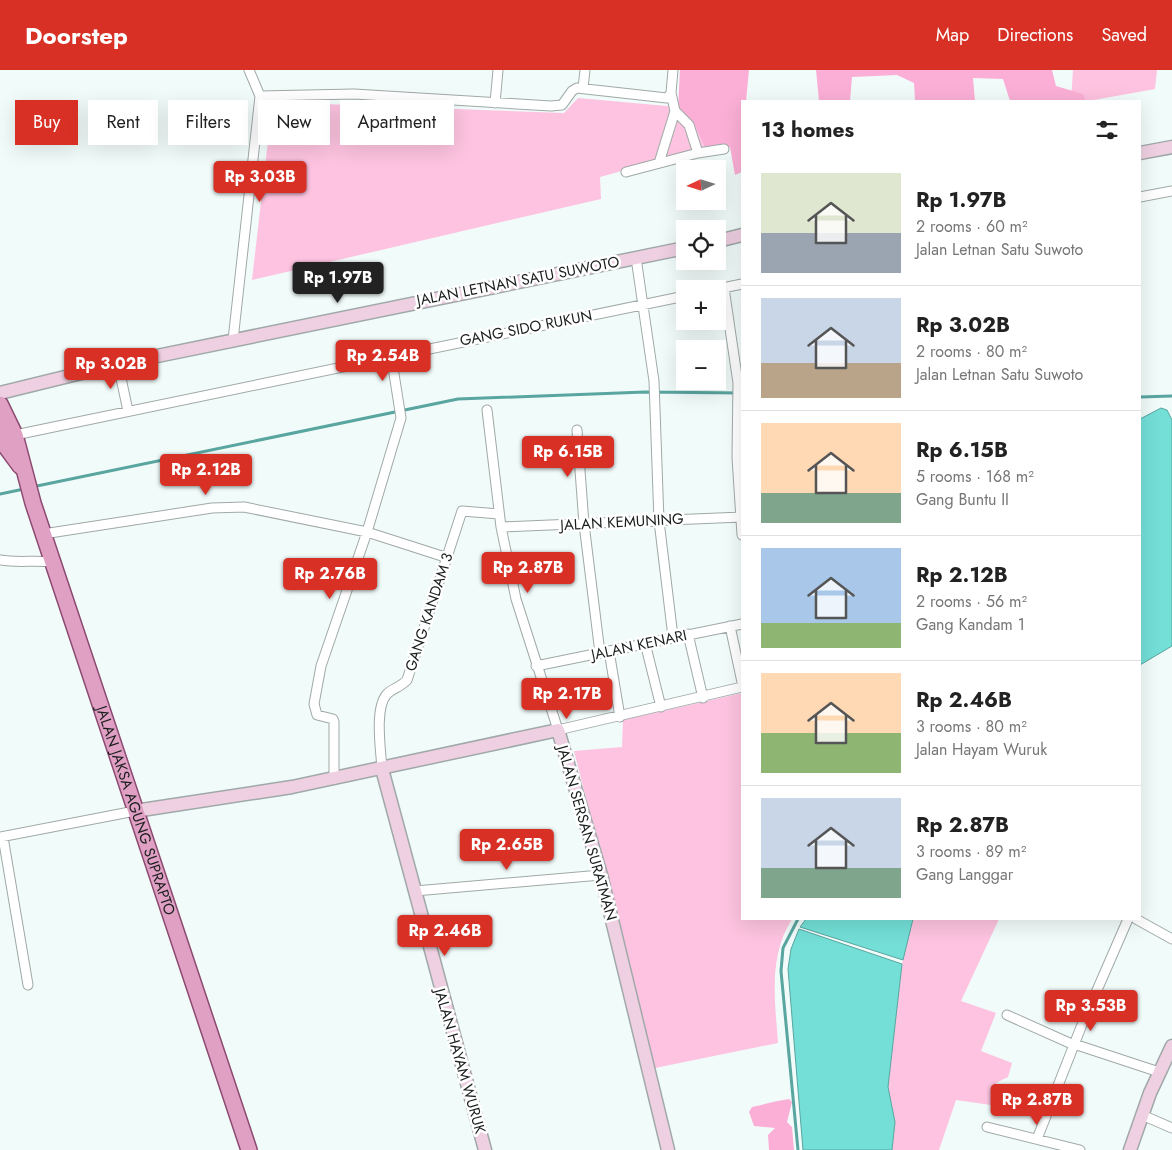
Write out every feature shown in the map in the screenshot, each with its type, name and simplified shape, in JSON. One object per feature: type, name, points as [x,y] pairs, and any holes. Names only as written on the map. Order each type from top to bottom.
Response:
[{"type":"main road","points":[[1141,153],[1172,147]]},
{"type":"main road","points":[[726,239],[741,236]]},
{"type":"main road","name":"JALAN LETNAN SATU SUWOTO","points":[[0,393],[118,364],[676,250]]},
{"type":"main road","name":"JALAN JAKSA AGUNG SUPRAPTO","points":[[0,404],[6,434],[24,471],[52,562],[249,1150]]},
{"type":"main road","name":"JALAN SERSAN SURATMAN","points":[[135,811],[382,770],[558,730],[601,875],[668,1150]]},
{"type":"main road","name":"JALAN HAYAM WURUK","points":[[382,770],[485,1150]]},
{"type":"main road","points":[[1130,1150],[1159,1072],[1172,1046]]},
{"type":"street","points":[[233,340],[260,96],[249,70]]},
{"type":"street","points":[[496,103],[498,70]]},
{"type":"street","points":[[583,88],[585,70]]},
{"type":"street","points":[[659,163],[675,111],[671,94],[673,70]]},
{"type":"street","points":[[260,96],[354,94],[535,106],[562,105],[572,91],[583,88],[661,98],[667,98],[671,94]]},
{"type":"street","points":[[675,111],[689,125],[698,153]]},
{"type":"street","points":[[626,172],[698,153],[724,149]]},
{"type":"street","points":[[1141,198],[1172,191]]},
{"type":"street","points":[[636,258],[654,381],[659,520],[673,637]]},
{"type":"street","points":[[726,288],[741,284]]},
{"type":"street","name":"GANG SIDO RUKUN","points":[[6,434],[128,411],[391,355],[676,298]]},
{"type":"street","points":[[726,317],[738,383],[737,450],[741,517]]},
{"type":"street","points":[[334,779],[334,722],[333,719],[317,715],[314,704],[328,640],[367,532],[401,418],[391,355]]},
{"type":"street","points":[[118,364],[128,411]]},
{"type":"street","points":[[487,410],[499,514],[516,599],[558,730],[661,708],[741,687]]},
{"type":"street","points":[[577,430],[584,524],[604,652],[620,717]]},
{"type":"street","points":[[44,534],[212,508],[244,508],[367,532],[448,558]]},
{"type":"street","name":"GANG KANDAM 3","points":[[382,770],[379,728],[382,702],[386,695],[406,680],[462,511],[499,514]]},
{"type":"street","name":"JALAN KEMUNING","points":[[501,527],[741,517]]},
{"type":"street","points":[[0,560],[12,562],[33,559],[52,562]]},
{"type":"street","name":"JALAN KENARI","points":[[536,666],[741,624]]},
{"type":"street","points":[[730,626],[741,677]]},
{"type":"street","points":[[688,634],[703,698]]},
{"type":"street","points":[[645,643],[661,708]]},
{"type":"street","points":[[28,985],[2,837],[135,811]]},
{"type":"street","points":[[416,891],[601,875]]},
{"type":"street","points":[[1037,1139],[1074,1044],[1128,920]]},
{"type":"street","points":[[1138,920],[1172,939]]},
{"type":"street","points":[[1008,1015],[1074,1044],[1159,1072]]},
{"type":"street","points":[[1142,1116],[1172,1128]]},
{"type":"street","points":[[987,1128],[1080,1150]]},
{"type":"shaded area","points":[[680,70],[749,70],[746,100],[741,100],[741,172],[735,175],[730,147],[705,148],[693,122],[678,107]]},
{"type":"shaded area","points":[[816,70],[1052,70],[1056,86],[1083,94],[1086,100],[1010,100],[1003,79],[973,78],[975,100],[915,100],[914,83],[897,75],[852,77],[850,100],[819,100]]},
{"type":"shaded area","points":[[1073,70],[1157,70],[1155,89],[1094,100],[1071,100]]},
{"type":"shaded area","points":[[578,98],[678,107],[693,122],[705,148],[600,177],[601,199],[252,280],[268,145],[330,145],[330,104],[340,105],[340,145],[454,145],[454,109],[564,113]]},
{"type":"shaded area","points":[[741,693],[741,920],[791,920],[784,933],[776,964],[775,995],[778,1043],[655,1068],[574,751],[622,747],[623,720]]},
{"type":"shaded area","points":[[913,920],[999,920],[961,1001],[996,1013],[981,1051],[1012,1063],[1008,1077],[996,1083],[991,1105],[956,1100],[939,1150],[892,1150],[895,1122],[888,1087],[902,964]]},
{"type":"shaded area","points":[[789,1099],[792,1102],[787,1122],[792,1127],[794,1150],[769,1150],[768,1135],[775,1128],[754,1126],[749,1112],[752,1107]]},
{"type":"water","points":[[1161,408],[1167,410],[1172,420],[1172,646],[1141,664],[1141,418]]},
{"type":"water","points":[[805,920],[913,920],[903,960],[800,927]]},
{"type":"water","points":[[799,929],[902,964],[888,1087],[895,1122],[892,1150],[803,1150],[788,969],[791,949]]},
{"type":"waterway","points":[[32,487],[458,399],[645,392],[741,393]]},
{"type":"waterway","points":[[1141,397],[1172,396]]},
{"type":"waterway","points":[[0,494],[24,489]]},
{"type":"waterway","points":[[797,920],[783,948],[781,971],[798,1150]]}]
